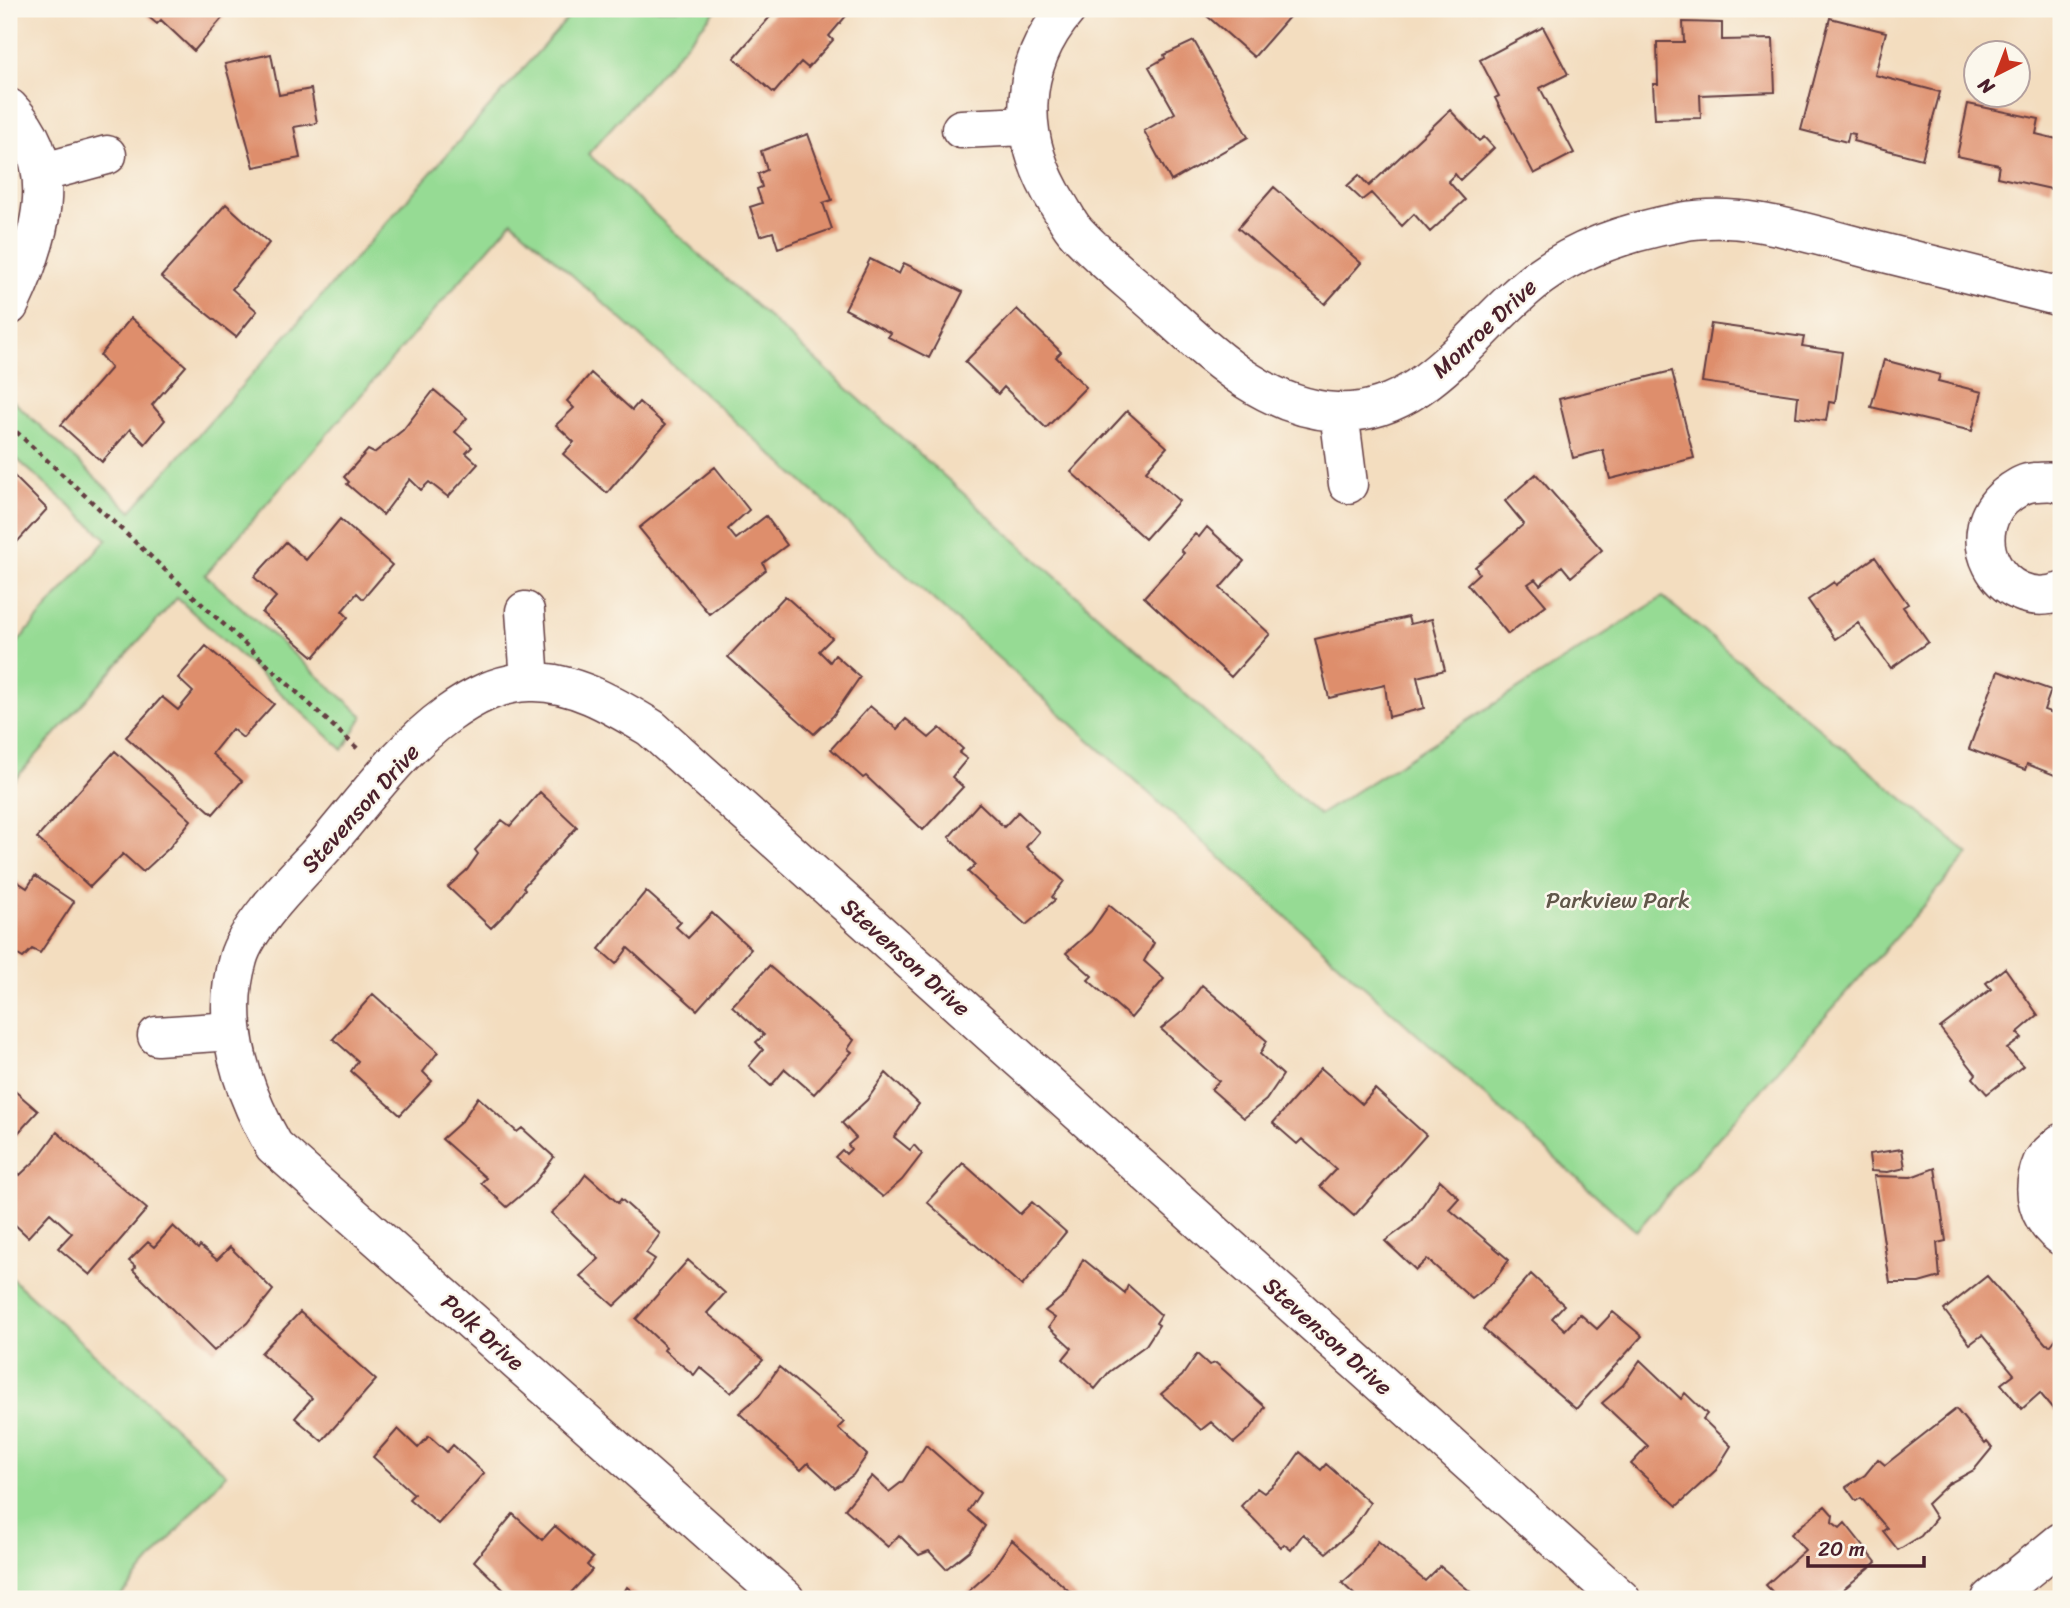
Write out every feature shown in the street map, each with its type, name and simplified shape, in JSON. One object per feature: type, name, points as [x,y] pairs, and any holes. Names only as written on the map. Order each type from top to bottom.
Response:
[{"type":"street","name":"Monroe Drive","points":[[1067,9],[1053,25],[1030,76],[1028,126],[1041,176],[1075,231],[1229,370],[1289,404],[1339,412],[1390,403],[1439,374],[1501,309],[1542,275],[1584,251],[1635,233],[1684,221],[1753,220],[2061,297]]},
{"type":"street","points":[[9,108],[25,125],[44,172],[40,219],[25,272],[9,306]]},
{"type":"street","points":[[961,130],[1028,126]]},
{"type":"street","points":[[44,172],[107,155]]},
{"type":"street","points":[[1339,412],[1349,484]]},
{"type":"street","points":[[2060,475],[2024,483],[1996,502],[1984,533],[1990,565],[2013,590],[2045,598],[2061,592]]},
{"type":"street","points":[[525,611],[530,681]]},
{"type":"street","name":"Stevenson Drive","points":[[232,1031],[233,987],[238,956],[262,918],[387,775],[445,716],[485,690],[530,681],[563,687],[607,702],[652,728],[1621,1599]]},
{"type":"street","points":[[157,1035],[232,1031]]},
{"type":"street","name":"Polk Drive","points":[[232,1031],[239,1069],[253,1109],[274,1146],[785,1599]]},
{"type":"street","points":[[2061,1143],[2043,1161],[2035,1193],[2046,1224],[2061,1236]]},
{"type":"street","points":[[1991,1599],[2061,1542]]},
{"type":"path","points":[[9,425],[387,775]]},
{"type":"green space","name":"Parkview Park","points":[[576,9],[717,9],[588,154],[1319,815],[1663,597],[1969,854],[1636,1231],[512,221],[205,575],[363,716],[343,750],[177,598],[9,786],[9,652],[107,539],[9,452],[9,397],[131,511]]},
{"type":"green space","points":[[9,1276],[226,1474],[118,1599],[9,1599]]},
{"type":"building","points":[[139,9],[230,9],[194,51],[161,20],[157,24]]},
{"type":"building","points":[[774,9],[852,9],[829,36],[833,40],[808,68],[801,62],[774,93],[734,58],[776,10]]},
{"type":"building","points":[[1199,9],[1296,9],[1254,57]]},
{"type":"building","points":[[1830,18],[1886,32],[1875,75],[1940,92],[1922,159],[1853,141],[1855,134],[1849,133],[1847,142],[1801,130]]},
{"type":"building","points":[[1683,22],[1722,23],[1722,40],[1773,39],[1775,92],[1700,95],[1701,118],[1655,119],[1653,84],[1658,84],[1657,42],[1684,42]]},
{"type":"building","points":[[1543,27],[1568,74],[1540,88],[1574,153],[1534,174],[1495,98],[1499,96],[1480,60]]},
{"type":"building","points":[[1194,41],[1248,137],[1171,181],[1144,131],[1175,113],[1149,67],[1165,58],[1164,55]]},
{"type":"building","points":[[271,54],[279,95],[311,89],[317,123],[294,127],[300,158],[254,167],[225,64]]},
{"type":"building","points":[[1967,108],[1987,108],[2039,119],[2036,134],[2061,140],[2051,189],[1997,177],[1999,165],[1957,156]]},
{"type":"building","points":[[1450,110],[1479,141],[1484,137],[1494,148],[1460,180],[1455,174],[1448,181],[1465,200],[1430,232],[1414,214],[1402,226],[1371,193],[1362,200],[1347,186],[1359,175],[1369,186]]},
{"type":"building","points":[[808,134],[832,200],[823,203],[832,229],[778,248],[773,232],[760,236],[750,207],[762,203],[757,189],[762,187],[758,174],[767,170],[761,151]]},
{"type":"building","points":[[1274,187],[1361,263],[1325,304],[1238,228]]},
{"type":"building","points":[[226,204],[269,243],[232,289],[257,311],[236,337],[161,277]]},
{"type":"building","points":[[870,259],[899,274],[904,263],[963,292],[929,358],[888,337],[891,333],[845,309]]},
{"type":"building","points":[[1017,309],[1061,352],[1056,357],[1086,387],[1046,428],[1004,387],[998,394],[965,362]]},
{"type":"building","points":[[131,318],[186,366],[152,405],[165,420],[145,444],[130,429],[102,462],[61,425],[111,368],[100,355]]},
{"type":"building","points":[[1711,324],[1804,337],[1802,346],[1842,352],[1835,403],[1829,402],[1826,421],[1796,417],[1798,396],[1702,382]]},
{"type":"building","points":[[1884,360],[1940,375],[1938,381],[1982,392],[1972,431],[1871,407]]},
{"type":"building","points":[[1672,371],[1694,458],[1610,479],[1603,450],[1573,458],[1559,399]]},
{"type":"building","points":[[591,373],[632,410],[639,402],[665,425],[607,493],[563,454],[574,442],[556,425],[574,408],[567,401]]},
{"type":"building","points":[[434,390],[467,418],[455,432],[472,447],[466,453],[478,464],[448,497],[429,482],[421,490],[410,479],[383,515],[347,484],[349,482],[344,477],[368,450],[374,453],[403,430]]},
{"type":"building","points":[[1127,411],[1167,447],[1146,471],[1179,501],[1145,539],[1071,472]]},
{"type":"building","points":[[715,467],[749,510],[728,529],[736,539],[766,516],[787,545],[763,563],[766,570],[709,614],[639,528]]},
{"type":"building","points":[[9,471],[47,509],[9,551]]},
{"type":"building","points":[[1536,474],[1602,550],[1571,577],[1562,566],[1540,585],[1535,579],[1528,584],[1546,605],[1508,634],[1467,584],[1479,573],[1475,567],[1524,524],[1505,501]]},
{"type":"building","points":[[340,519],[392,565],[363,599],[357,593],[342,611],[348,617],[314,657],[262,613],[276,597],[254,577],[286,542],[306,560]]},
{"type":"building","points":[[1207,527],[1244,561],[1220,588],[1270,634],[1231,677],[1144,597],[1184,553],[1181,550],[1195,534],[1199,537]]},
{"type":"building","points":[[1875,557],[1908,604],[1903,607],[1928,642],[1891,668],[1858,623],[1835,639],[1808,600],[1834,582],[1836,585]]},
{"type":"building","points":[[785,596],[832,638],[819,651],[830,662],[835,655],[860,677],[833,716],[814,734],[728,657]]},
{"type":"building","points":[[1408,617],[1410,624],[1432,619],[1445,670],[1417,677],[1424,708],[1389,717],[1385,685],[1329,698],[1315,639]]},
{"type":"building","points":[[206,646],[274,704],[243,738],[232,729],[212,754],[242,781],[213,814],[126,737],[162,697],[178,710],[193,692],[178,678]]},
{"type":"building","points":[[1998,671],[2051,690],[2044,710],[2061,716],[2061,764],[2057,776],[2027,764],[2025,770],[1969,749]]},
{"type":"building","points":[[870,706],[897,729],[906,719],[929,738],[940,728],[963,749],[959,753],[967,759],[952,777],[963,787],[923,830],[866,776],[863,778],[831,749]]},
{"type":"building","points":[[115,751],[191,820],[169,848],[143,872],[123,854],[90,887],[37,838]]},
{"type":"building","points":[[540,792],[577,827],[523,887],[525,889],[510,909],[491,928],[448,887],[467,870],[478,854],[475,850],[502,820],[510,826]]},
{"type":"building","points":[[979,803],[1004,827],[1018,812],[1039,832],[1026,847],[1064,881],[1052,897],[1055,900],[1026,925],[968,872],[976,865],[949,837]]},
{"type":"building","points":[[9,876],[27,888],[35,876],[74,902],[40,953],[32,949],[23,958],[13,952],[9,958]]},
{"type":"building","points":[[646,891],[681,922],[676,927],[688,938],[712,913],[751,949],[697,1010],[628,948],[616,964],[599,949]]},
{"type":"building","points":[[1109,905],[1154,943],[1144,961],[1164,979],[1131,1018],[1088,980],[1092,976],[1066,953],[1091,931]]},
{"type":"building","points":[[769,966],[854,1040],[848,1049],[852,1052],[814,1094],[785,1069],[771,1086],[749,1066],[763,1050],[756,1042],[764,1035],[732,1006]]},
{"type":"building","points":[[2005,968],[2038,1015],[2017,1033],[2022,1038],[2007,1049],[2023,1066],[1987,1094],[1973,1078],[1976,1074],[1940,1028],[1991,989],[1986,983]]},
{"type":"building","points":[[1202,985],[1267,1041],[1260,1054],[1283,1075],[1266,1100],[1244,1118],[1211,1089],[1219,1081],[1161,1029],[1183,1011]]},
{"type":"building","points":[[373,994],[438,1052],[423,1072],[432,1081],[400,1115],[351,1071],[358,1061],[333,1039]]},
{"type":"building","points":[[1321,1068],[1362,1104],[1375,1089],[1426,1135],[1354,1216],[1320,1186],[1336,1169],[1302,1139],[1297,1144],[1273,1123]]},
{"type":"building","points":[[886,1073],[919,1104],[894,1137],[910,1150],[914,1145],[922,1154],[902,1180],[883,1197],[835,1157],[842,1150],[846,1154],[851,1149],[848,1145],[856,1138],[842,1123],[867,1100]]},
{"type":"building","points":[[9,1086],[38,1111],[9,1143]]},
{"type":"building","points":[[478,1097],[517,1132],[522,1128],[554,1157],[533,1185],[507,1207],[481,1183],[486,1178],[442,1139],[462,1121]]},
{"type":"building","points":[[57,1132],[147,1209],[90,1275],[58,1248],[72,1233],[50,1213],[28,1237],[9,1219],[9,1177],[15,1170],[20,1175],[37,1159]]},
{"type":"building","points":[[1902,1149],[1905,1168],[1888,1172],[1871,1171],[1869,1154]]},
{"type":"building","points":[[963,1163],[1020,1214],[1032,1202],[1066,1232],[1022,1286],[927,1202]]},
{"type":"building","points":[[1935,1168],[1946,1241],[1937,1243],[1940,1277],[1919,1283],[1890,1283],[1874,1176],[1911,1177]]},
{"type":"building","points":[[586,1174],[618,1203],[621,1199],[660,1234],[646,1253],[655,1259],[637,1284],[614,1306],[580,1276],[599,1259],[551,1213],[570,1196]]},
{"type":"building","points":[[1440,1180],[1459,1198],[1449,1209],[1509,1260],[1493,1282],[1472,1299],[1427,1259],[1416,1270],[1385,1241],[1412,1221]]},
{"type":"building","points":[[173,1226],[198,1249],[200,1246],[217,1260],[230,1247],[273,1290],[247,1323],[214,1351],[133,1270],[136,1267],[129,1261],[148,1242],[154,1247]]},
{"type":"building","points":[[1083,1259],[1125,1293],[1128,1285],[1161,1315],[1156,1323],[1159,1325],[1146,1345],[1109,1372],[1095,1389],[1063,1359],[1072,1348],[1049,1327],[1055,1318],[1045,1311],[1067,1293]]},
{"type":"building","points":[[688,1260],[725,1293],[707,1313],[763,1360],[731,1393],[700,1367],[694,1375],[664,1350],[666,1347],[636,1319]]},
{"type":"building","points":[[1531,1274],[1564,1305],[1552,1318],[1565,1330],[1580,1314],[1597,1329],[1613,1312],[1642,1336],[1576,1409],[1483,1329]]},
{"type":"building","points":[[1987,1276],[2046,1344],[2051,1345],[2061,1332],[2061,1419],[2040,1393],[2022,1409],[2001,1384],[2014,1374],[1982,1335],[1970,1344],[1944,1310]]},
{"type":"building","points":[[300,1312],[376,1380],[322,1441],[295,1418],[312,1398],[261,1353]]},
{"type":"building","points":[[1197,1354],[1209,1365],[1216,1363],[1265,1407],[1251,1428],[1234,1443],[1211,1422],[1201,1430],[1161,1394],[1182,1376]]},
{"type":"building","points":[[1640,1360],[1681,1399],[1685,1393],[1707,1414],[1703,1419],[1731,1446],[1716,1470],[1677,1506],[1631,1464],[1648,1446],[1602,1403],[1623,1385]]},
{"type":"building","points":[[779,1367],[844,1422],[838,1428],[867,1455],[853,1475],[835,1488],[808,1463],[801,1470],[739,1413],[759,1396]]},
{"type":"building","points":[[1956,1409],[1985,1444],[1987,1442],[1992,1448],[1974,1470],[1948,1484],[1927,1504],[1936,1518],[1921,1536],[1898,1550],[1883,1531],[1887,1528],[1861,1498],[1856,1501],[1846,1487],[1865,1475],[1878,1459],[1885,1465]]},
{"type":"building","points":[[398,1429],[418,1448],[429,1436],[447,1452],[453,1445],[484,1473],[438,1524],[409,1499],[414,1494],[373,1457]]},
{"type":"building","points":[[926,1445],[980,1493],[968,1511],[985,1526],[970,1550],[946,1569],[929,1551],[919,1555],[899,1535],[888,1547],[845,1509],[872,1476],[889,1492],[903,1481]]},
{"type":"building","points":[[1300,1452],[1321,1470],[1326,1464],[1370,1503],[1351,1532],[1326,1553],[1303,1534],[1291,1550],[1284,1544],[1281,1547],[1241,1506],[1257,1488],[1264,1493],[1283,1476]]},
{"type":"building","points":[[1825,1506],[1833,1515],[1832,1522],[1840,1528],[1845,1523],[1876,1562],[1832,1599],[1779,1599],[1766,1585],[1805,1550],[1791,1534]]},
{"type":"building","points":[[513,1514],[542,1540],[555,1526],[593,1558],[587,1565],[592,1570],[565,1599],[513,1599],[474,1561]]},
{"type":"building","points":[[1012,1540],[1078,1599],[960,1599],[989,1573]]},
{"type":"building","points":[[1378,1541],[1425,1581],[1440,1566],[1479,1599],[1359,1599],[1342,1583],[1362,1565]]},
{"type":"building","points":[[627,1587],[641,1599],[620,1599]]}]
